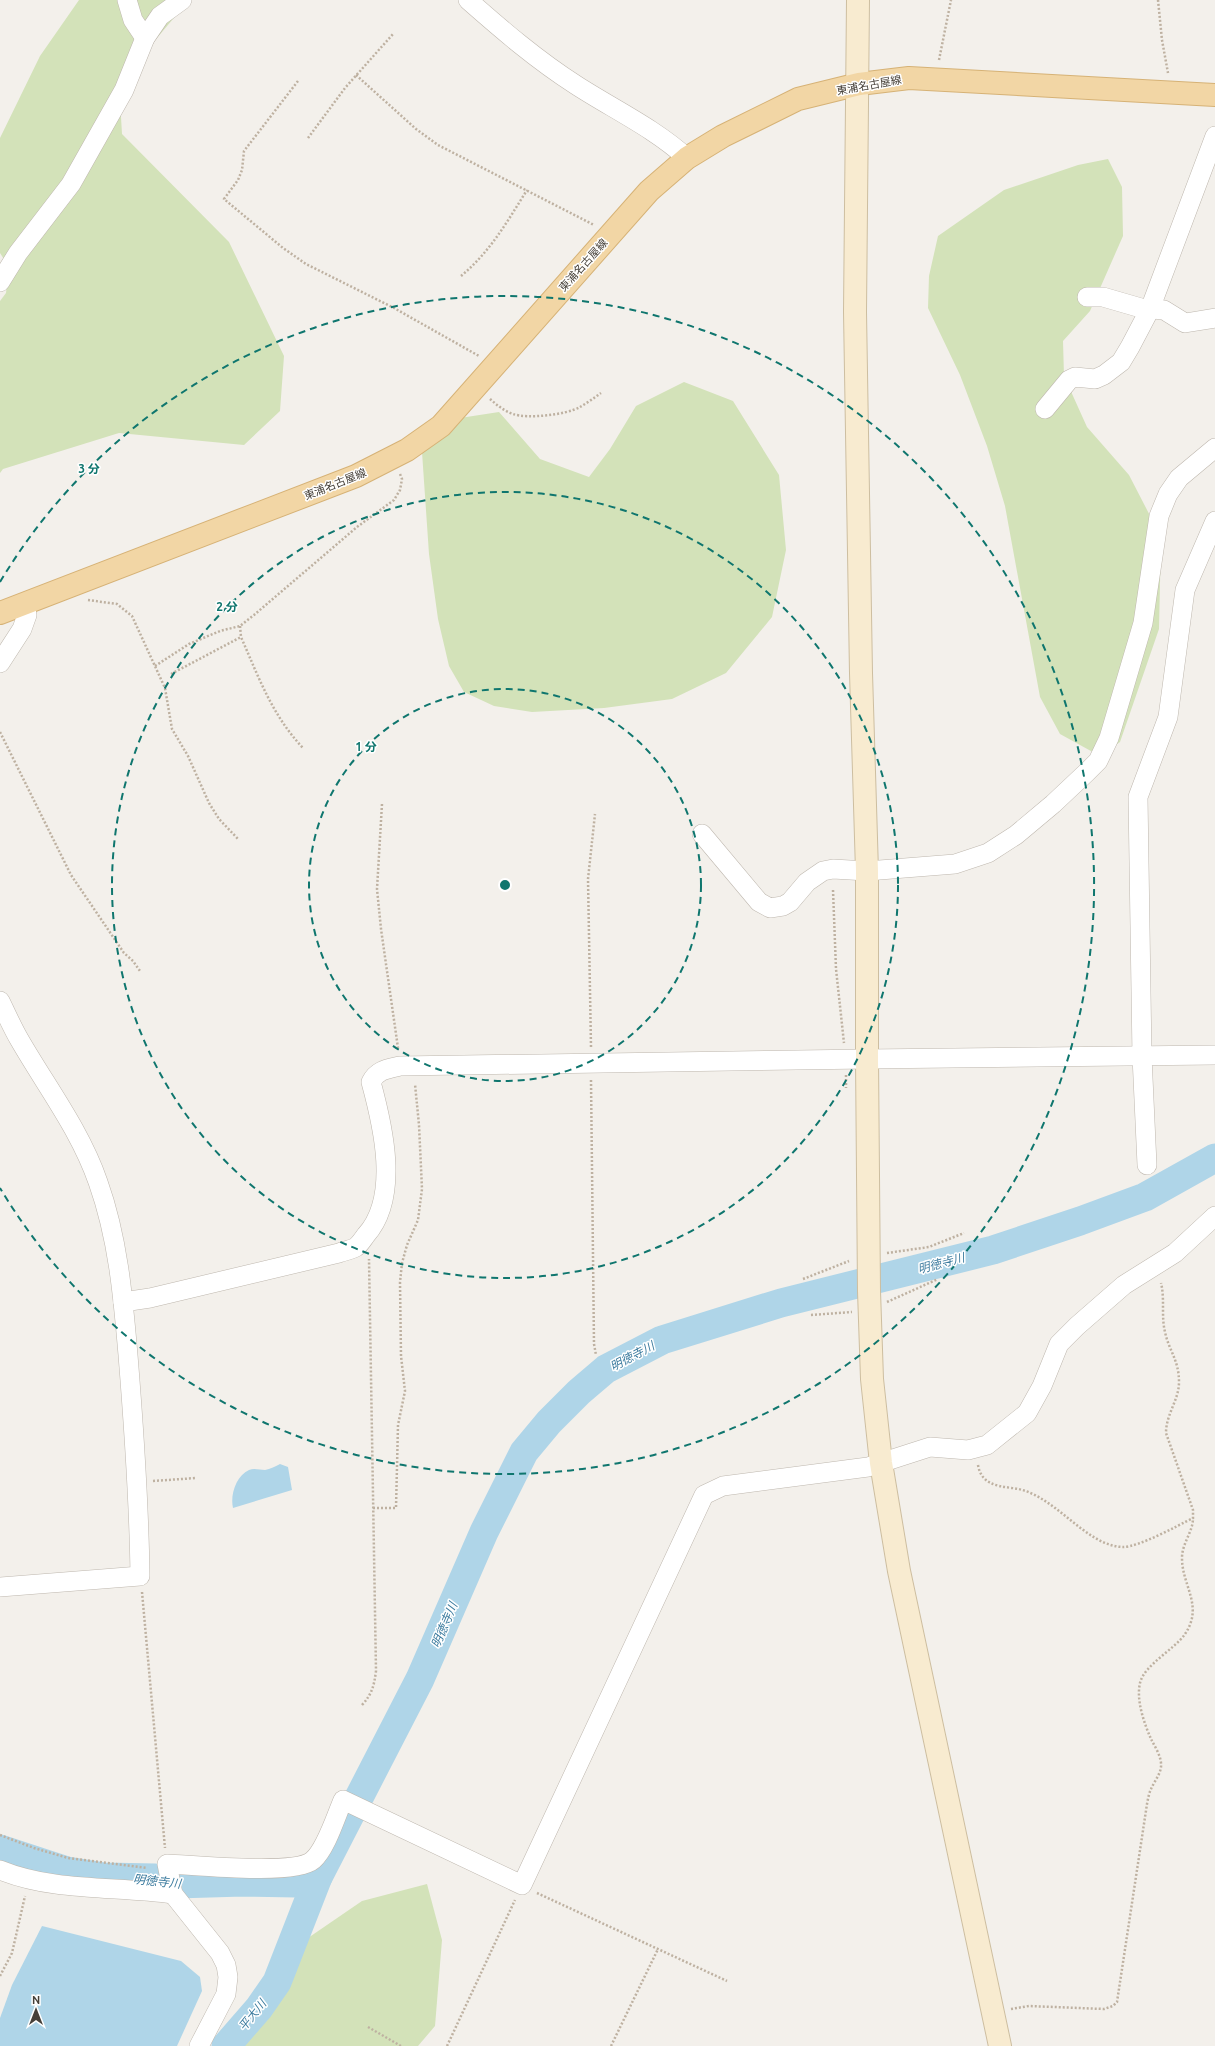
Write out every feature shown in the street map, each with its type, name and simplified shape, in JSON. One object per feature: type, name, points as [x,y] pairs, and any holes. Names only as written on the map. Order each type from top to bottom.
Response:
[{"type":"main road","name":"東浦名古屋線","points":[[0,613],[356,476],[408,450],[441,426],[649,191],[687,158],[723,136],[798,99],[859,84],[909,78],[1215,95]]},
{"type":"street","points":[[126,0],[133,20],[145,38]]},
{"type":"street","points":[[0,282],[18,253],[71,184],[124,90],[145,38],[160,16],[182,0]]},
{"type":"street","points":[[468,0],[525,49],[575,84],[631,117],[687,158]]},
{"type":"street","points":[[858,0],[859,84],[855,312],[861,673],[867,871],[869,1291],[872,1379],[881,1462],[899,1572],[1000,2046]]},
{"type":"street","points":[[1045,409],[1069,380],[1075,377],[1095,380],[1121,362],[1150,309],[1214,141]]},
{"type":"street","points":[[1087,297],[1103,297],[1150,309],[1164,310],[1185,323],[1215,318]]},
{"type":"street","points":[[702,834],[760,902],[770,908],[783,906],[790,902],[807,882],[823,871],[833,869],[867,871],[955,864],[988,853],[1016,835],[1053,804],[1098,761],[1109,738],[1143,623],[1160,516],[1165,501],[1179,478],[1215,448]]},
{"type":"street","points":[[1147,1164],[1142,1056],[1138,797],[1168,717],[1173,696],[1177,643],[1185,590],[1215,521]]},
{"type":"street","points":[[0,663],[22,629],[27,615],[25,603]]},
{"type":"street","points":[[0,1001],[18,1038],[73,1127],[98,1181],[111,1222],[123,1302],[138,1482],[140,1576],[0,1587]]},
{"type":"street","points":[[123,1302],[150,1298],[339,1253],[357,1246],[372,1230],[383,1206],[385,1185],[384,1147],[381,1120],[371,1082],[375,1074],[385,1069],[405,1066],[867,1059],[1215,1056]]},
{"type":"street","points":[[198,2046],[226,1994],[228,1977],[226,1965],[220,1953],[173,1893],[167,1864],[248,1868],[293,1867],[313,1861],[322,1847],[343,1800],[522,1885],[704,1495],[723,1486],[848,1470],[881,1462],[930,1447],[968,1450],[987,1445],[1026,1414],[1042,1386],[1059,1344],[1076,1326],[1124,1286],[1175,1253],[1215,1216]]},
{"type":"street","points":[[0,1870],[21,1878],[34,1880],[108,1889],[173,1893]]},
{"type":"path","points":[[937,80],[941,46],[951,0]]},
{"type":"path","points":[[1158,0],[1162,40],[1174,93]]},
{"type":"path","points":[[308,138],[356,75],[393,34]]},
{"type":"path","points":[[356,75],[416,129],[438,145],[590,222],[610,235]]},
{"type":"path","points":[[298,81],[244,151],[242,170],[238,180],[224,199],[283,248],[306,264],[394,308],[495,365]]},
{"type":"path","points":[[461,276],[476,263],[496,240],[526,190]]},
{"type":"path","points":[[476,387],[505,411],[522,416],[567,412],[579,408],[600,393]]},
{"type":"path","points":[[155,666],[189,644],[220,631],[240,626],[357,527],[394,500],[400,490],[402,479],[392,458]]},
{"type":"path","points":[[57,591],[68,597],[117,604],[132,616],[165,688],[172,729],[188,756],[209,802],[219,819],[239,840]]},
{"type":"path","points":[[240,626],[241,637],[274,710],[291,735],[303,748]]},
{"type":"path","points":[[171,674],[241,637]]},
{"type":"path","points":[[0,732],[71,875],[124,953],[134,961],[140,971]]},
{"type":"path","points":[[373,1508],[396,1508],[398,1425],[405,1386],[401,1356],[400,1282],[402,1263],[407,1245],[418,1220],[422,1189],[419,1125],[405,1066],[381,929],[377,889],[382,838],[382,804]]},
{"type":"path","points":[[595,814],[588,879],[594,1344],[596,1356]]},
{"type":"path","points":[[362,1240],[369,1253],[376,1671],[371,1696],[362,1705]]},
{"type":"path","points":[[993,2012],[1029,2006],[1104,2009],[1113,2006],[1117,2002],[1147,1804],[1150,1790],[1157,1779],[1161,1767],[1160,1756],[1145,1725],[1139,1692],[1140,1682],[1145,1673],[1184,1636],[1193,1618],[1191,1593],[1182,1559],[1184,1545],[1193,1526],[1193,1510],[1166,1433],[1166,1421],[1177,1393],[1178,1373],[1175,1357],[1169,1345],[1165,1331],[1160,1278],[1152,1268]]},
{"type":"path","points":[[975,1449],[979,1474],[989,1483],[1030,1491],[1099,1540],[1113,1546],[1124,1547],[1135,1544],[1193,1518]]},
{"type":"path","points":[[138,1482],[196,1478]]},
{"type":"path","points":[[140,1576],[160,1810],[167,1864]]},
{"type":"path","points":[[0,1835],[34,1848],[68,1858],[147,1868]]},
{"type":"path","points":[[0,1976],[12,1953],[26,1894],[34,1880]]},
{"type":"path","points":[[447,2046],[522,1885],[727,1981]]},
{"type":"path","points":[[611,2046],[658,1949]]},
{"type":"path","points":[[368,2027],[401,2046]]},
{"type":"green space","points":[[79,0],[189,0],[119,83],[122,134],[229,242],[284,356],[280,411],[244,445],[119,433],[3,469],[0,473],[0,301],[6,293],[9,267],[0,253],[0,138],[40,56]]},
{"type":"green space","points":[[1108,159],[1122,187],[1123,236],[1090,311],[1063,341],[1064,376],[1087,427],[1129,475],[1161,537],[1159,629],[1120,742],[1100,756],[1060,734],[1040,697],[1005,506],[987,446],[960,375],[928,308],[929,276],[938,236],[1004,190],[1078,165]]},
{"type":"green space","points":[[684,382],[733,401],[779,475],[786,550],[772,617],[726,673],[672,699],[604,708],[532,712],[494,706],[464,692],[449,666],[438,619],[429,554],[422,452],[460,418],[499,412],[540,459],[589,477],[610,449],[636,406]]},
{"type":"green space","points":[[427,1884],[442,1940],[435,2026],[418,2046],[223,2046],[234,2022],[289,1951],[362,1901]]},
{"type":"water","points":[[280,1464],[288,1467],[292,1490],[233,1508],[233,1492],[237,1481],[244,1473],[251,1469],[267,1470]]},
{"type":"water","points":[[42,1926],[181,1961],[200,1977],[202,1991],[177,2046],[0,2046],[0,2018],[12,1985]]},
{"type":"waterway","name":"明徳寺川","points":[[226,2046],[259,2008],[277,1982],[318,1877],[420,1679],[484,1532],[524,1452],[549,1422],[579,1392],[606,1369],[662,1340],[781,1303],[993,1250],[1080,1221],[1145,1197],[1215,1158]]},
{"type":"waterway","name":"明徳寺川","points":[[0,1849],[67,1871],[104,1877],[155,1878],[176,1884],[243,1882],[297,1883],[318,1877]]},
{"type":"water label","name":"平大川","points":[[252,2015]]}]
